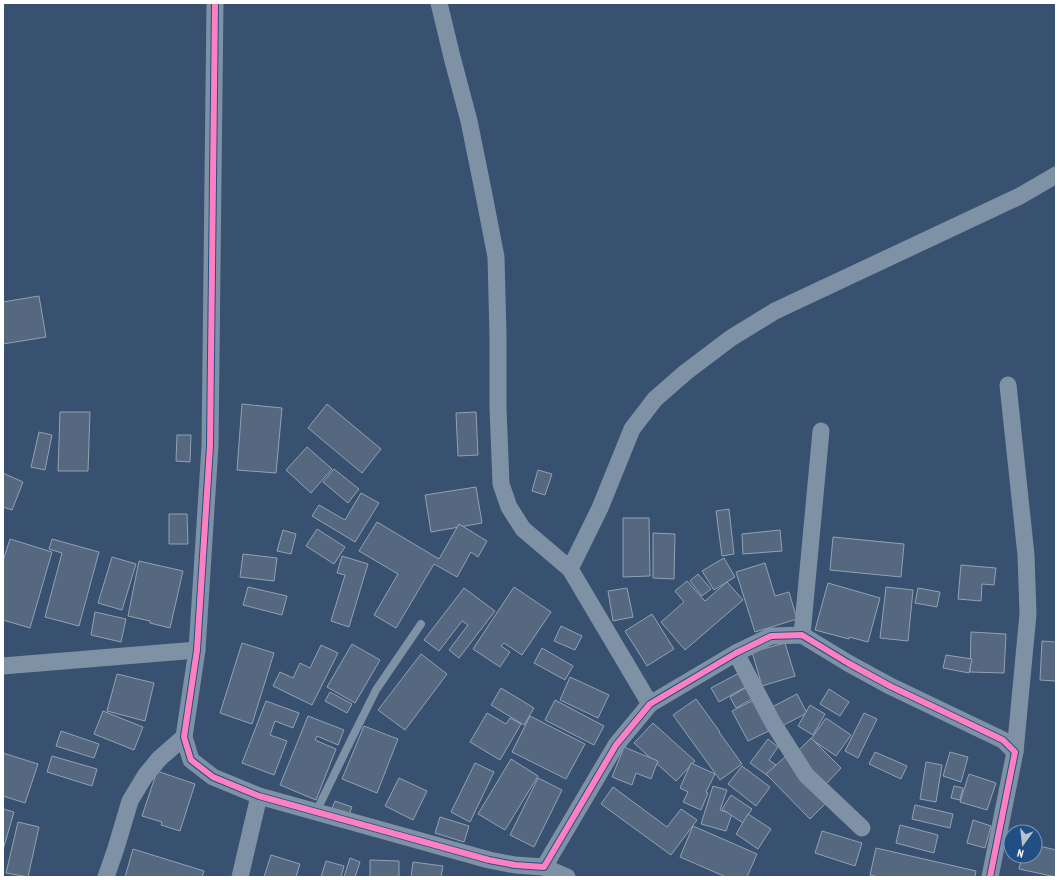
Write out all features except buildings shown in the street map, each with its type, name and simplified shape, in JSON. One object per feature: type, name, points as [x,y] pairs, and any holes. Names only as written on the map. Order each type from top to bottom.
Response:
[{"type":"street","points":[[215,3],[210,446],[197,650],[184,737],[191,760],[212,777],[259,796],[489,860],[514,865],[544,867],[568,877]]},
{"type":"street","points":[[439,3],[469,121],[484,190],[496,257],[498,408],[501,484],[508,507],[524,530],[570,569],[650,704]]},
{"type":"street","points":[[570,569],[600,508],[632,429],[655,399],[686,372],[731,338],[775,311],[1020,196],[1056,175]]},
{"type":"street","points":[[990,877],[1015,752],[1028,614],[1026,555],[1008,385]]},
{"type":"street","points":[[802,635],[821,431]]},
{"type":"street","points":[[544,867],[616,745],[650,704],[736,653],[772,636],[802,635],[890,686],[1003,740],[1015,752]]},
{"type":"street","points":[[3,666],[197,650]]},
{"type":"street","points":[[736,653],[773,723],[806,775],[862,828]]},
{"type":"street","points":[[106,877],[130,801],[145,776],[159,759],[184,737]]},
{"type":"street","points":[[240,877],[259,796]]},
{"type":"lane","points":[[316,812],[376,690],[421,624]]},
{"type":"cycle path","points":[[215,3],[210,446],[197,650],[184,737],[191,760],[213,777],[259,796],[489,860],[515,865],[544,867],[616,745],[650,704],[736,653],[771,636],[802,635],[890,686],[1003,740],[1015,752],[990,877]]}]
